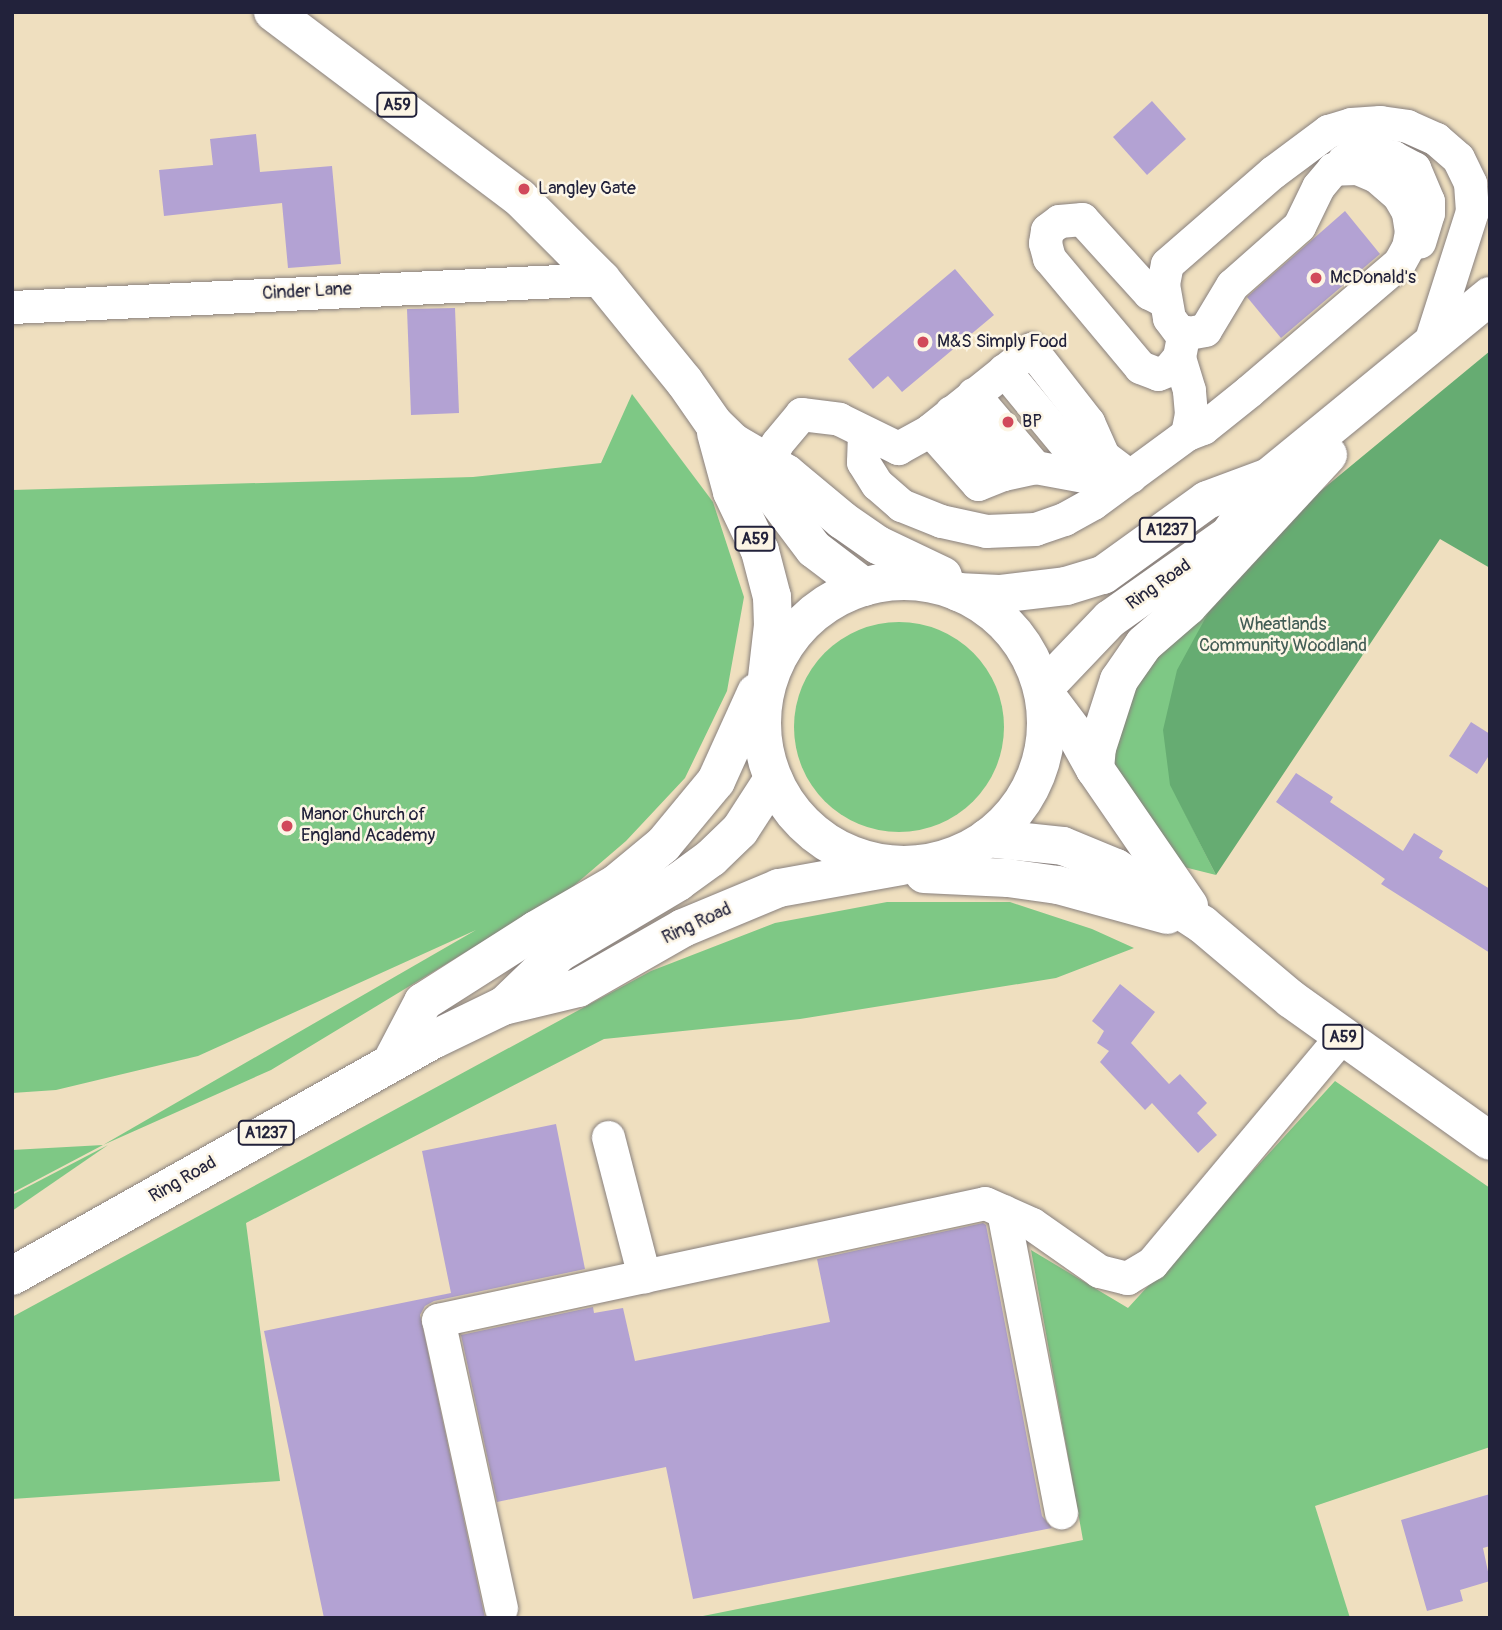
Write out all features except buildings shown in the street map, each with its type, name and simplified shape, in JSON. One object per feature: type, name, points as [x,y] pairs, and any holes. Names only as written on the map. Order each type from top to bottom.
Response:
[{"type":"main road","name":"A59","points":[[273,12],[484,168],[520,198],[601,279],[724,433],[732,492],[760,551],[772,597],[768,672]]},
{"type":"main road","name":"Ring Road","points":[[1044,691],[1110,619],[1229,535],[1269,477],[1490,296]]},
{"type":"main road","points":[[1095,769],[1097,748],[1119,680],[1144,644],[1188,606],[1429,346]]},
{"type":"main road","points":[[724,433],[765,470],[878,545],[971,593],[1002,620],[1019,640],[1044,691],[1044,747],[1037,774],[1025,798],[1008,820],[987,838],[958,854],[926,864],[901,866],[867,861],[821,839],[801,822],[773,779],[764,748],[762,727],[768,672]]},
{"type":"main road","name":"A59","points":[[765,470],[814,549],[864,587]]},
{"type":"main road","name":"Ring Road","points":[[971,593],[1066,586],[1103,575],[1207,500],[1269,477]]},
{"type":"main road","points":[[391,1063],[423,1002],[536,930],[617,883],[683,824],[716,782],[768,672],[794,633],[830,602],[864,587],[895,581],[927,583],[971,593]]},
{"type":"main road","name":"A59","points":[[1044,691],[1203,925]]},
{"type":"main road","name":"Ring Road","points":[[503,1006],[559,953],[678,882],[711,858],[740,830],[773,779]]},
{"type":"main road","name":"A59","points":[[987,838],[1051,844],[1088,854],[1116,868],[1203,925],[1263,977],[1490,1141]]},
{"type":"main road","name":"Ring Road","points":[[12,1276],[391,1063],[503,1006],[578,988],[683,928],[779,888],[901,866]]},
{"type":"main road","points":[[860,874],[961,874],[1058,885],[1203,925]]},
{"type":"lane","points":[[864,433],[863,462],[877,484],[901,506],[941,521],[986,531],[1035,529],[1064,519],[1129,477],[1189,418],[1181,344],[1165,301],[1163,274],[1167,264],[1273,172],[1328,131],[1370,123],[1407,126],[1436,139],[1458,158],[1470,183],[1469,222],[1429,346]]},
{"type":"lane","points":[[1140,367],[1158,374],[1168,370],[1181,344],[1205,330],[1231,285],[1299,226],[1318,187],[1333,169],[1357,168],[1376,176],[1398,195],[1408,212],[1411,232],[1408,247],[1399,264],[1203,428],[1166,397],[1140,367],[1049,258],[1045,243],[1047,230],[1059,221],[1082,219],[1149,293],[1165,301]]},
{"type":"lane","name":"Cinder Lane","points":[[12,307],[601,279]]},
{"type":"lane","points":[[765,470],[781,437],[801,414],[839,419],[898,448],[951,412],[1031,349],[1088,422],[1103,456],[1129,477]]},
{"type":"lane","points":[[951,412],[978,484],[1019,471],[1100,479],[1129,477]]},
{"type":"lane","points":[[951,412],[1019,471]]},
{"type":"lane","points":[[501,1608],[438,1320],[985,1203],[1032,1224],[1099,1271],[1126,1278],[1152,1263],[1342,1036]]},
{"type":"lane","points":[[608,1136],[644,1276]]},
{"type":"lane","points":[[1003,1211],[1061,1512]]},
{"type":"green space","name":"Wheatlands Community Woodland","points":[[1490,351],[1490,568],[1440,539],[1216,875],[1170,785],[1163,730],[1177,670],[1218,595],[1260,541]]},
{"type":"green space","name":"Manor Church of England Academy","points":[[632,394],[713,502],[744,597],[727,691],[685,778],[626,841],[570,889],[271,1070],[103,1145],[476,930],[198,1056],[56,1090],[12,1093],[12,490],[473,477],[601,463]]},
{"type":"green space","points":[[1218,595],[1171,785],[1216,875],[1180,866],[1109,760],[1119,710],[1158,657]]},
{"type":"green space","points":[[899,622],[920,624],[939,630],[973,653],[996,687],[1002,706],[1002,748],[996,767],[973,801],[939,824],[920,830],[899,832],[878,830],[859,824],[825,801],[802,767],[796,748],[794,727],[796,706],[802,687],[825,653],[859,630],[878,624]]},
{"type":"green space","points":[[887,902],[1010,902],[1092,929],[1134,948],[1056,978],[800,1019],[604,1039],[246,1223],[280,1481],[12,1499],[12,1317],[651,971],[775,923]]},
{"type":"green space","points":[[1335,1081],[1490,1188],[1490,1447],[1315,1506],[1350,1618],[693,1618],[1083,1540],[1031,1250],[1128,1308]]},
{"type":"green space","points":[[103,1145],[12,1193],[12,1150]]},
{"type":"green space","points":[[108,1145],[12,1211],[12,1195]]},
{"type":"place","name":"Langley Gate","points":[[524,189]]},
{"type":"place","name":"McDonald's","points":[[1316,278]]},
{"type":"place","name":"M&S Simply Food","points":[[923,342]]},
{"type":"place","name":"BP","points":[[1008,422]]},
{"type":"place","name":"Manor Church of England Academy","points":[[287,826]]}]
